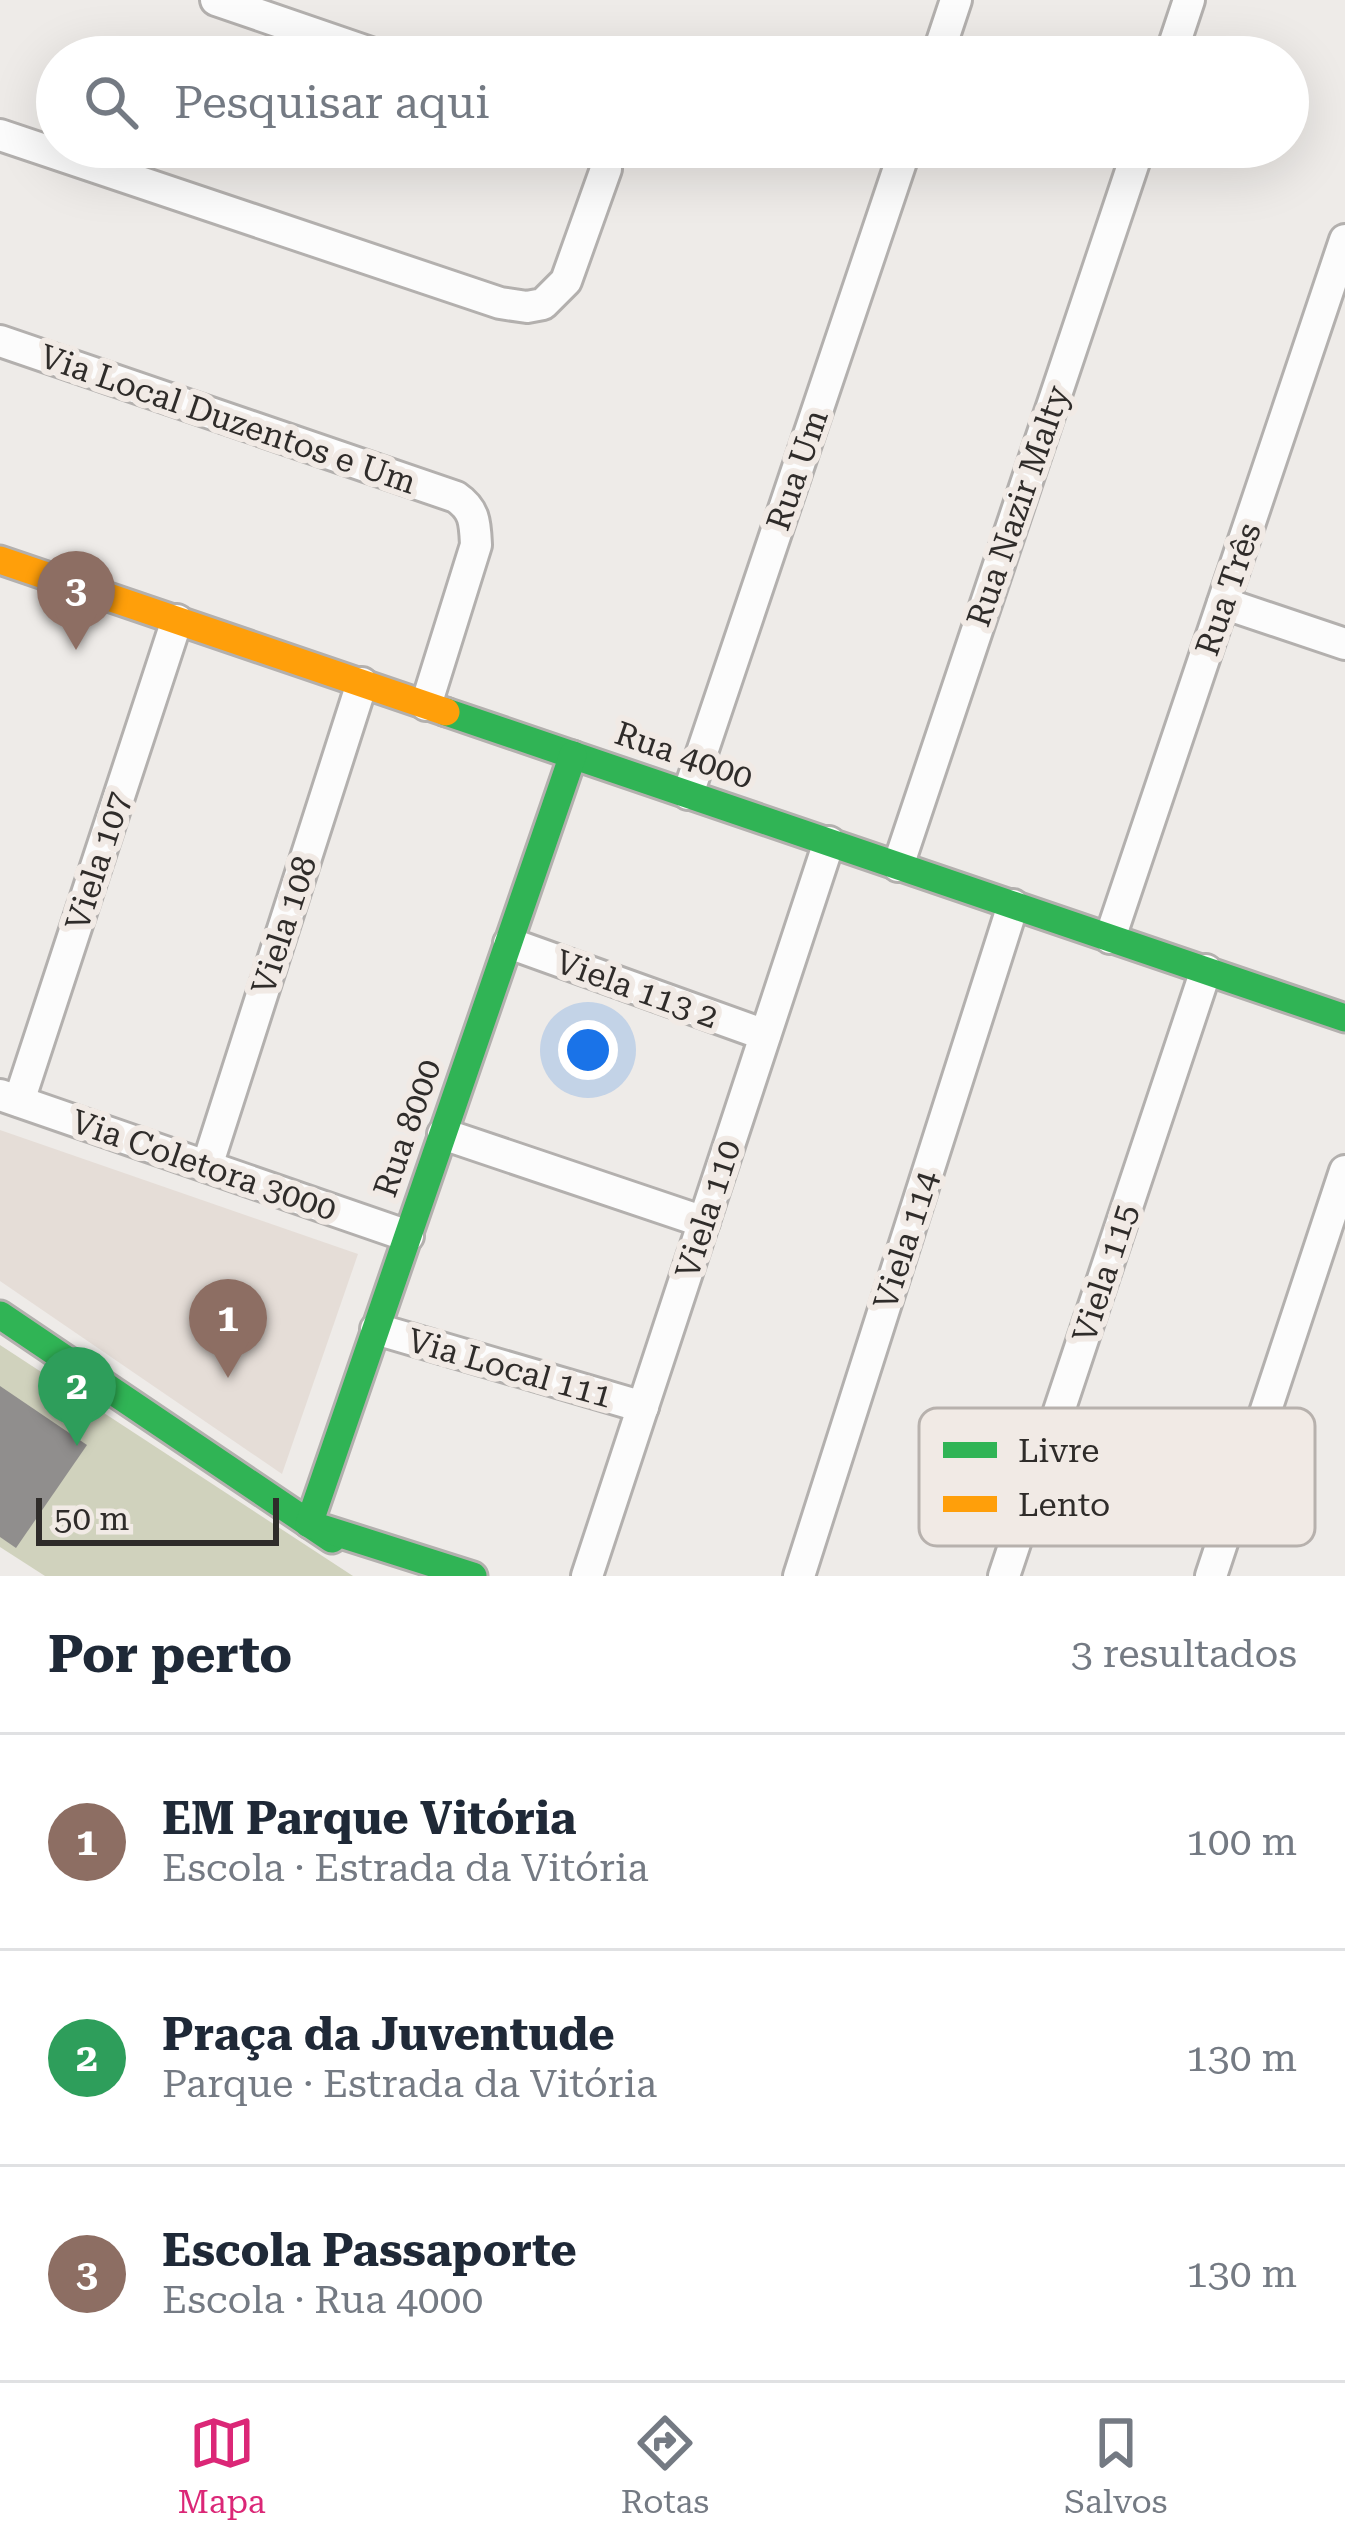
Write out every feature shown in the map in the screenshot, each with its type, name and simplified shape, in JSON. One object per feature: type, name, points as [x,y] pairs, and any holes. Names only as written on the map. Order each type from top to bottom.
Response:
[{"type":"street","points":[[216,0],[321,36]]},
{"type":"street","points":[[944,36],[956,0]]},
{"type":"street","points":[[1177,36],[1189,0]]},
{"type":"street","points":[[0,136],[36,148]]},
{"type":"street","points":[[96,168],[500,303],[527,307],[542,304],[566,281],[606,168]]},
{"type":"street","name":"Rua Um","points":[[688,794],[899,168]]},
{"type":"street","name":"Rua Nazir Malty","points":[[898,866],[1132,168]]},
{"type":"street","name":"Rua Três","points":[[1110,938],[1338,281],[1345,240]]},
{"type":"street","name":"Via Local Duzentos e Um","points":[[0,341],[456,497],[469,506],[476,545],[426,705]]},
{"type":"street","name":"Rua 4000","points":[[0,560],[1345,1018]]},
{"type":"street","points":[[1223,603],[1345,644]]},
{"type":"street","name":"Viela 107","points":[[9,1098],[177,620]]},
{"type":"street","name":"Viela 108","points":[[207,1166],[362,683]]},
{"type":"street","name":"Rua 8000","points":[[309,1523],[573,755]]},
{"type":"street","name":"Viela 110","points":[[587,1576],[829,842]]},
{"type":"street","name":"Viela 114","points":[[799,1576],[1012,904]]},
{"type":"street","name":"Viela 113 2","points":[[508,943],[765,1035]]},
{"type":"street","name":"Viela 115","points":[[1060,1408],[1206,970]]},
{"type":"street","name":"Via Coletora 3000","points":[[9,1098],[408,1236]]},
{"type":"street","points":[[443,1134],[704,1222]]},
{"type":"street","points":[[1267,1408],[1345,1171]]},
{"type":"street","points":[[0,1315],[389,1576]]},
{"type":"street","name":"Via Local 111","points":[[376,1328],[643,1407]]},
{"type":"street","points":[[309,1523],[473,1576]]},
{"type":"street","name":"Viela 115","points":[[1004,1576],[1014,1546]]},
{"type":"street","points":[[1211,1576],[1221,1546]]},
{"type":"shaded area","points":[[0,1130],[358,1254],[282,1474],[0,1281]]},
{"type":"green space","points":[[0,1345],[353,1576],[45,1576],[0,1547]]},
{"type":"building","points":[[0,1386],[87,1445],[16,1548],[0,1537]]},
{"type":"traffic: fast","points":[[446,712],[1345,1018]]},
{"type":"traffic: fast","points":[[473,1576],[309,1524],[573,755]]},
{"type":"traffic: fast","points":[[0,1315],[332,1539]]},
{"type":"traffic: slow","points":[[0,560],[446,712]]},
{"type":"place","name":"Escola Passaporte","points":[[76,650]]},
{"type":"place","name":"EM Parque Vitória","points":[[228,1378]]},
{"type":"place","name":"Praça da Juventude","points":[[77,1446]]}]
